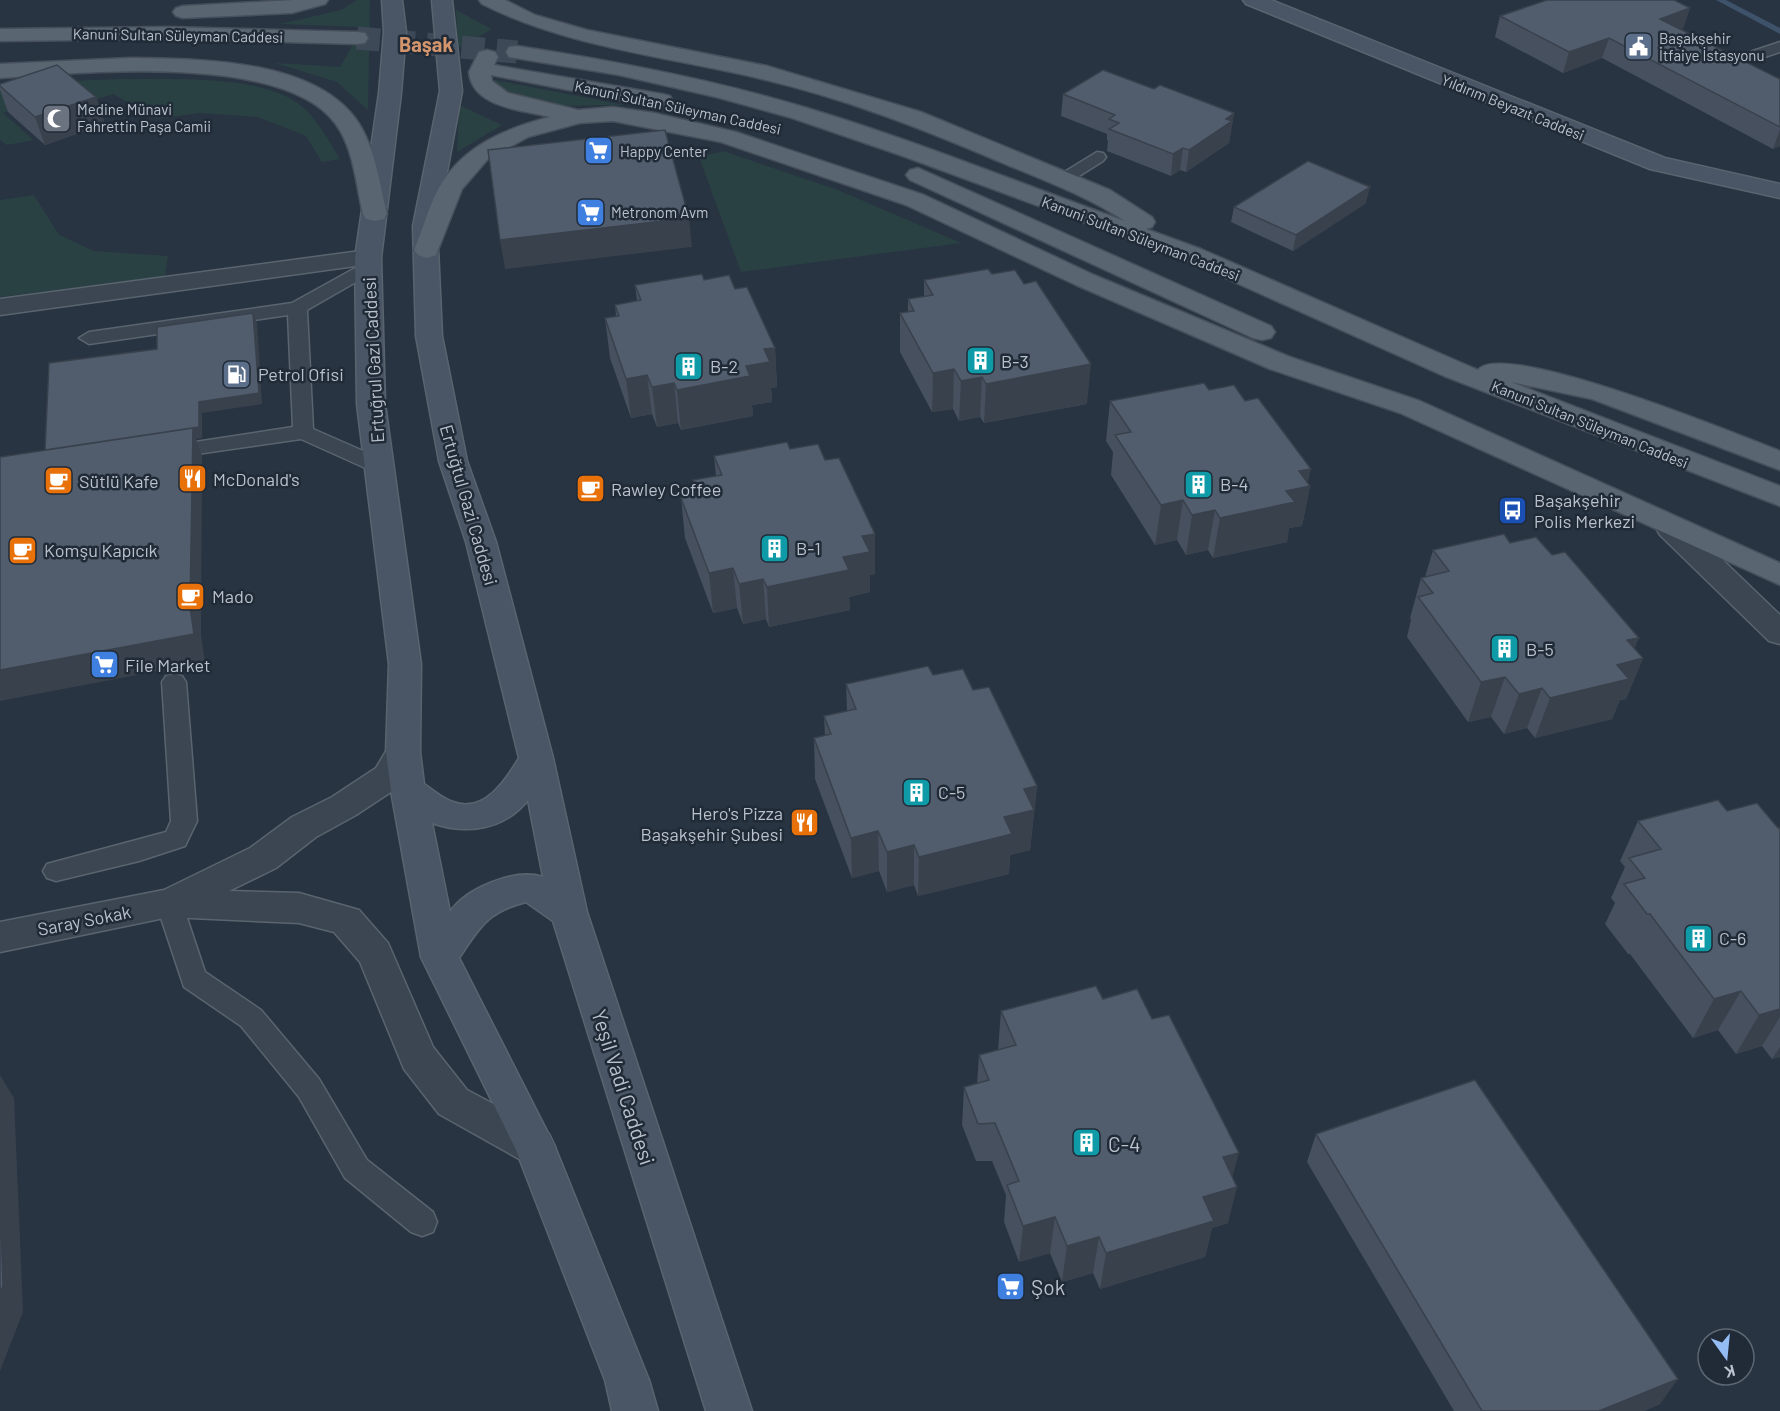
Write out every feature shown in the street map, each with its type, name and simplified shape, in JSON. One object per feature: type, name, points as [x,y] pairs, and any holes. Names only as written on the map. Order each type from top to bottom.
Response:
[{"type":"main road","points":[[0,21],[241,11],[292,7],[318,0]]},
{"type":"main road","name":"Ertuğrul Gazi Caddesi","points":[[392,0],[395,32],[390,93],[368,263],[371,404],[405,664],[403,752],[408,791]]},
{"type":"main road","name":"Ertuğtul Gazi Caddesi","points":[[442,0],[451,91],[425,226],[429,336],[453,461],[481,542],[536,758]]},
{"type":"main road","points":[[489,0],[528,20],[583,36],[767,73],[913,117],[1101,195],[1192,254]]},
{"type":"main road","name":"Yıldırım Beyazıt Caddesi","points":[[1253,0],[1658,164],[1780,191]]},
{"type":"main road","name":"Kanuni Sultan Süleyman Caddesi","points":[[0,36],[168,33],[353,46],[0,53]]},
{"type":"main road","points":[[579,116],[500,98],[481,83],[480,72],[483,62],[495,47],[510,38],[547,33],[583,36]]},
{"type":"main road","name":"Kanuni Sultan Süleyman Caddesi","points":[[517,52],[631,70],[721,91],[800,113],[1192,254],[1454,370],[1780,497]]},
{"type":"main road","points":[[0,71],[127,65],[215,68],[268,76],[316,95],[341,116],[356,141],[375,214]]},
{"type":"main road","name":"Kanuni Sultan Süleyman Caddesi","points":[[498,70],[636,95],[781,129],[921,176],[1247,325],[1410,407]]},
{"type":"main road","points":[[427,250],[451,187],[480,154],[520,132],[579,116],[613,114],[728,137],[915,200],[1085,280],[1270,358],[1410,407],[1671,528],[1780,575]]},
{"type":"main road","points":[[1454,370],[1521,374],[1611,397],[1780,461]]},
{"type":"main road","points":[[408,791],[444,813],[463,817],[483,815],[511,800],[536,758]]},
{"type":"main road","name":"Yeşil Vadi Caddesi","points":[[536,758],[569,912],[729,1411]]},
{"type":"main road","points":[[408,791],[440,957],[535,1146],[627,1380],[635,1411]]},
{"type":"main road","points":[[440,957],[470,912],[503,894],[531,887],[569,912]]},
{"type":"street","points":[[0,307],[368,263]]},
{"type":"street","points":[[1671,528],[1780,633]]},
{"type":"street","points":[[169,903],[263,858],[304,827],[353,800],[388,777],[403,752]]},
{"type":"street","points":[[169,903],[299,908],[346,920],[375,954],[418,1057],[453,1102],[535,1146]]},
{"type":"street","name":"Saray Sokak","points":[[0,937],[169,903]]},
{"type":"lane","points":[[1750,57],[1780,47]]},
{"type":"lane","points":[[1062,179],[1097,157]]},
{"type":"lane","points":[[89,338],[297,308],[368,263]]},
{"type":"lane","points":[[297,308],[303,432]]},
{"type":"lane","points":[[151,454],[303,432],[379,466]]},
{"type":"lane","points":[[57,871],[139,851],[176,839],[184,822],[174,682]]},
{"type":"lane","points":[[169,903],[194,979],[251,1018],[309,1088],[356,1168],[422,1222]]},
{"type":"green space","points":[[357,0],[370,0],[368,110],[337,82],[275,63],[340,67],[363,27],[280,24],[341,10]]},
{"type":"green space","points":[[456,10],[492,29],[458,48]]},
{"type":"green space","points":[[187,79],[238,83],[282,94],[299,104],[311,116],[340,159],[322,162],[306,136],[258,117],[199,113],[157,119],[113,94],[88,102],[69,91],[3,113],[34,140],[7,145],[0,140],[0,84]]},
{"type":"green space","points":[[490,79],[624,105],[559,106],[510,97]]},
{"type":"green space","points":[[459,105],[502,125],[457,152]]},
{"type":"green space","points":[[723,151],[838,190],[961,243],[741,272],[699,157]]},
{"type":"green space","points":[[34,195],[59,235],[94,251],[168,256],[165,277],[0,297],[0,200]]},
{"type":"building","points":[[1547,0],[1674,0],[1690,8],[1660,19],[1780,79],[1780,127],[1609,38],[1569,52],[1500,16]]},
{"type":"building","points":[[57,65],[96,97],[35,117],[0,86],[0,84]]},
{"type":"building","points":[[1103,70],[1154,89],[1160,85],[1234,113],[1226,119],[1232,121],[1189,150],[1183,148],[1173,154],[1109,129],[1119,123],[1109,119],[1115,115],[1063,94]]},
{"type":"building","name":"Metronom Avm","points":[[665,130],[689,218],[500,240],[488,150]]},
{"type":"building","points":[[1308,161],[1370,187],[1296,235],[1234,207]]},
{"type":"building","points":[[988,269],[992,274],[1015,270],[1024,284],[1036,281],[1091,364],[986,384],[982,377],[961,381],[954,369],[933,373],[900,313],[914,311],[908,299],[933,295],[924,280]]},
{"type":"building","points":[[702,274],[704,280],[729,275],[735,289],[747,287],[775,348],[764,349],[770,362],[746,366],[750,376],[677,390],[674,383],[652,387],[647,375],[626,379],[605,318],[619,316],[615,305],[641,300],[635,285]]},
{"type":"building","points":[[253,313],[259,393],[199,402],[199,427],[45,450],[49,363],[157,349],[157,327]]},
{"type":"building","points":[[1204,383],[1209,390],[1234,385],[1245,401],[1258,398],[1311,469],[1299,471],[1310,486],[1286,491],[1295,502],[1220,518],[1215,510],[1192,515],[1183,500],[1161,505],[1115,435],[1131,432],[1110,401]]},
{"type":"building","points":[[193,428],[190,607],[194,634],[0,670],[0,457]]},
{"type":"building","name":"B-1","points":[[787,442],[790,449],[818,444],[825,460],[839,458],[875,534],[862,536],[870,552],[843,557],[849,570],[767,587],[763,579],[739,584],[733,568],[709,573],[681,498],[698,494],[693,480],[722,475],[714,456]]},
{"type":"building","name":"B-5","points":[[1504,534],[1510,543],[1536,537],[1552,555],[1565,552],[1639,638],[1627,640],[1643,658],[1617,665],[1629,679],[1550,698],[1542,688],[1519,694],[1505,677],[1481,682],[1418,597],[1433,593],[1421,578],[1449,571],[1433,550]]},
{"type":"building","name":"C-5","points":[[928,666],[933,675],[963,669],[973,690],[989,687],[1037,786],[1024,789],[1034,810],[1004,817],[1012,834],[919,857],[914,845],[887,852],[878,831],[851,838],[814,738],[831,734],[824,716],[856,709],[846,684]]},
{"type":"building","name":"C-6","points":[[1718,800],[1727,811],[1757,803],[1780,828],[1780,1009],[1759,1015],[1741,991],[1714,999],[1650,914],[1647,914],[1624,884],[1645,878],[1629,858],[1661,849],[1638,821]]},
{"type":"building","name":"C-4","points":[[1096,986],[1103,999],[1137,989],[1152,1019],[1169,1015],[1239,1153],[1223,1157],[1237,1187],[1203,1197],[1214,1221],[1106,1253],[1099,1237],[1067,1246],[1055,1217],[1023,1226],[1007,1185],[1019,1181],[995,1123],[978,1124],[964,1087],[989,1080],[979,1055],[1016,1045],[1001,1011]]},
{"type":"building","points":[[1475,1080],[1678,1379],[1599,1411],[1482,1411],[1316,1134]]},
{"type":"building","points":[[0,1187],[3,1286],[0,1293]]},
{"type":"waterway","points":[[1720,0],[1780,31]]},
{"type":"tunnel","points":[[357,38],[517,52]]},
{"type":"place","name":"Başakşehir İtfaiye İstasyonu","points":[[1638,47]]},
{"type":"place","name":"Medine Münavi Fahrettin Paşa Camii","points":[[56,118]]},
{"type":"place","name":"Happy Center","points":[[599,151]]},
{"type":"place","name":"Metronom Avm","points":[[590,212]]},
{"type":"place","name":"B-3","points":[[980,361]]},
{"type":"place","name":"B-2","points":[[689,366]]},
{"type":"place","name":"Petrol Ofisi","points":[[237,374]]},
{"type":"place","name":"McDonald's","points":[[192,479]]},
{"type":"place","name":"Sütlü Kafe","points":[[58,481]]},
{"type":"place","name":"B-4","points":[[1199,484]]},
{"type":"place","name":"Rawley Coffee","points":[[590,489]]},
{"type":"place","name":"Başakşehir Polis Merkezi","points":[[1513,510]]},
{"type":"place","name":"B-1","points":[[775,548]]},
{"type":"place","name":"Komşu Kapıcık","points":[[23,550]]},
{"type":"place","name":"Mado","points":[[191,596]]},
{"type":"place","name":"B-5","points":[[1505,649]]},
{"type":"place","name":"File Market","points":[[104,665]]},
{"type":"place","name":"C-5","points":[[917,792]]},
{"type":"place","name":"Hero's Pizza Başakşehir Şubesi","points":[[804,823]]},
{"type":"place","name":"C-6","points":[[1698,938]]},
{"type":"place","name":"C-4","points":[[1087,1143]]},
{"type":"place","name":"Şok","points":[[1010,1286]]},
{"type":"district","name":"Başak","points":[[426,44]]}]
